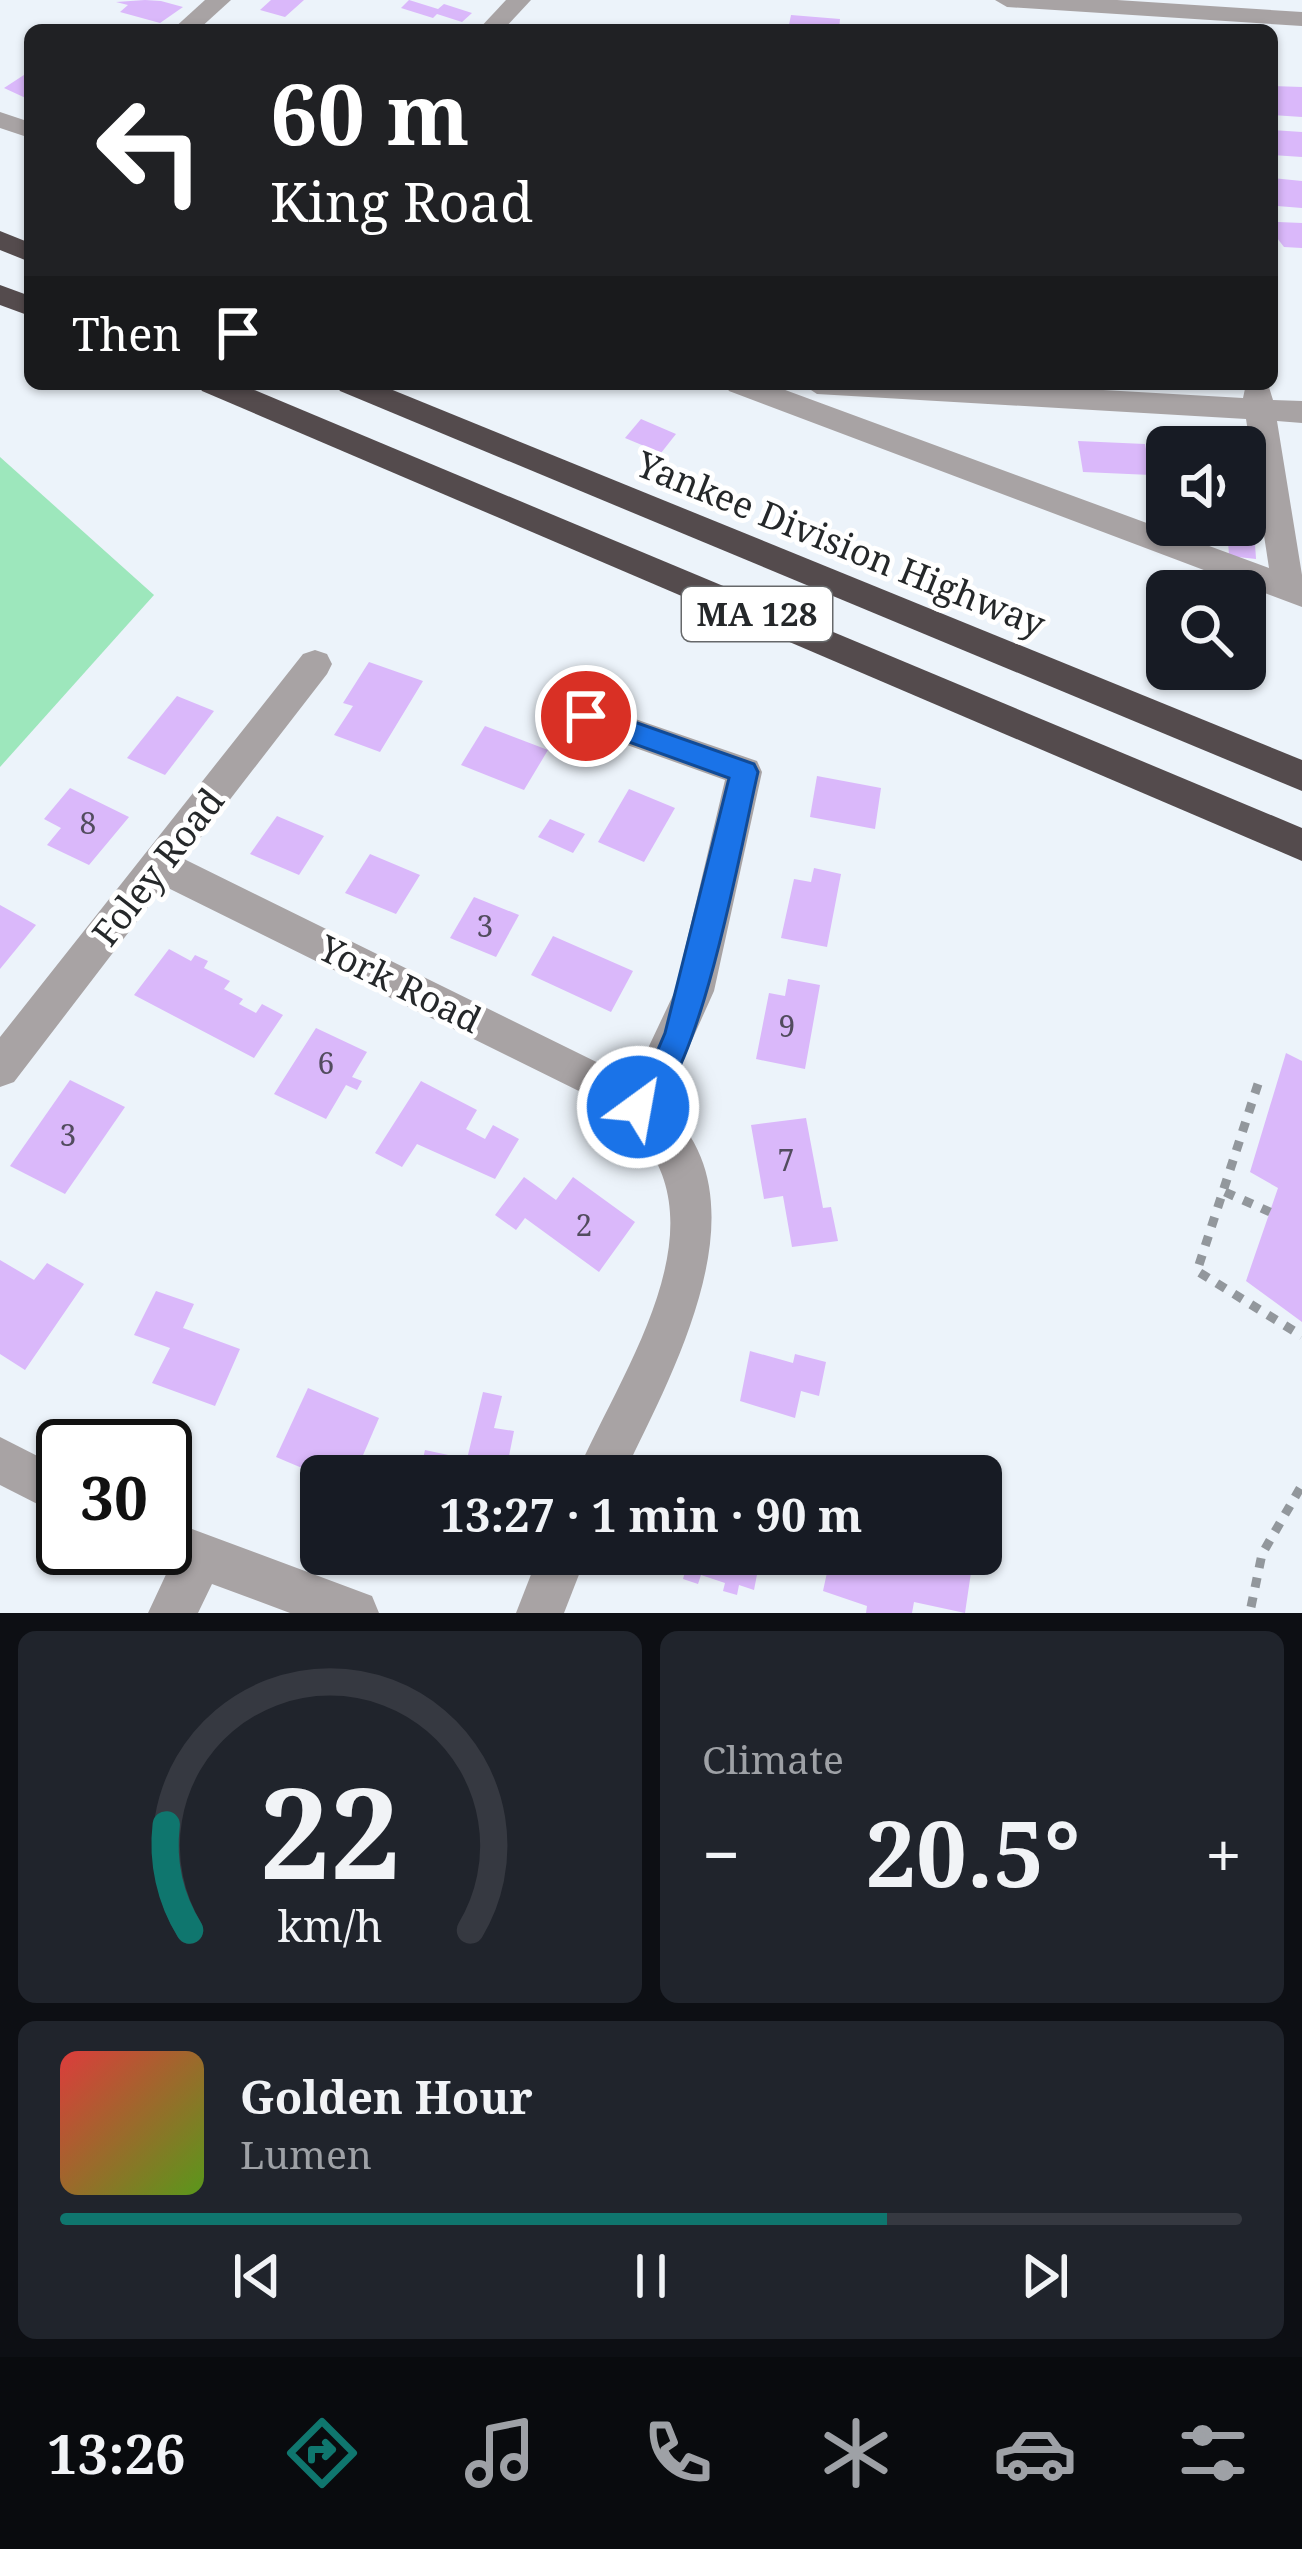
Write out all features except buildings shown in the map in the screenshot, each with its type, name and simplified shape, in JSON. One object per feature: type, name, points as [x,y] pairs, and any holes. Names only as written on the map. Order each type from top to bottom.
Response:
[{"type":"highway","name":"MA 128","points":[[226,390],[1302,845]]},
{"type":"highway","name":"Yankee Division Highway","points":[[365,390],[1302,776]]},
{"type":"street","points":[[191,24],[219,0]]},
{"type":"street","points":[[496,24],[519,0]]},
{"type":"street","points":[[1010,0],[1302,19]]},
{"type":"street","points":[[756,390],[1295,591]]},
{"type":"street","points":[[1020,390],[1257,397],[1302,412]]},
{"type":"street","points":[[1257,397],[1295,591]]},
{"type":"street","name":"Foley Road","points":[[0,1068],[315,664]]},
{"type":"street","points":[[586,716],[744,772],[680,1033],[661,1078],[638,1107],[680,1163],[696,1232],[682,1293],[609,1455]]},
{"type":"street","name":"York Road","points":[[160,866],[607,1084],[638,1107]]},
{"type":"street","points":[[0,1460],[36,1479]]},
{"type":"street","points":[[192,1553],[355,1613]]},
{"type":"street","points":[[172,1613],[179,1575]]},
{"type":"street","points":[[540,1613],[555,1575]]},
{"type":"path","points":[[1258,1084],[1197,1271],[1302,1336]]},
{"type":"path","points":[[1225,1192],[1270,1212]]},
{"type":"path","points":[[1251,1607],[1262,1554],[1302,1485]]},
{"type":"green space","points":[[0,457],[154,595],[0,767]]},
{"type":"route","points":[[586,716],[744,772],[680,1033],[661,1078],[638,1107]]}]
